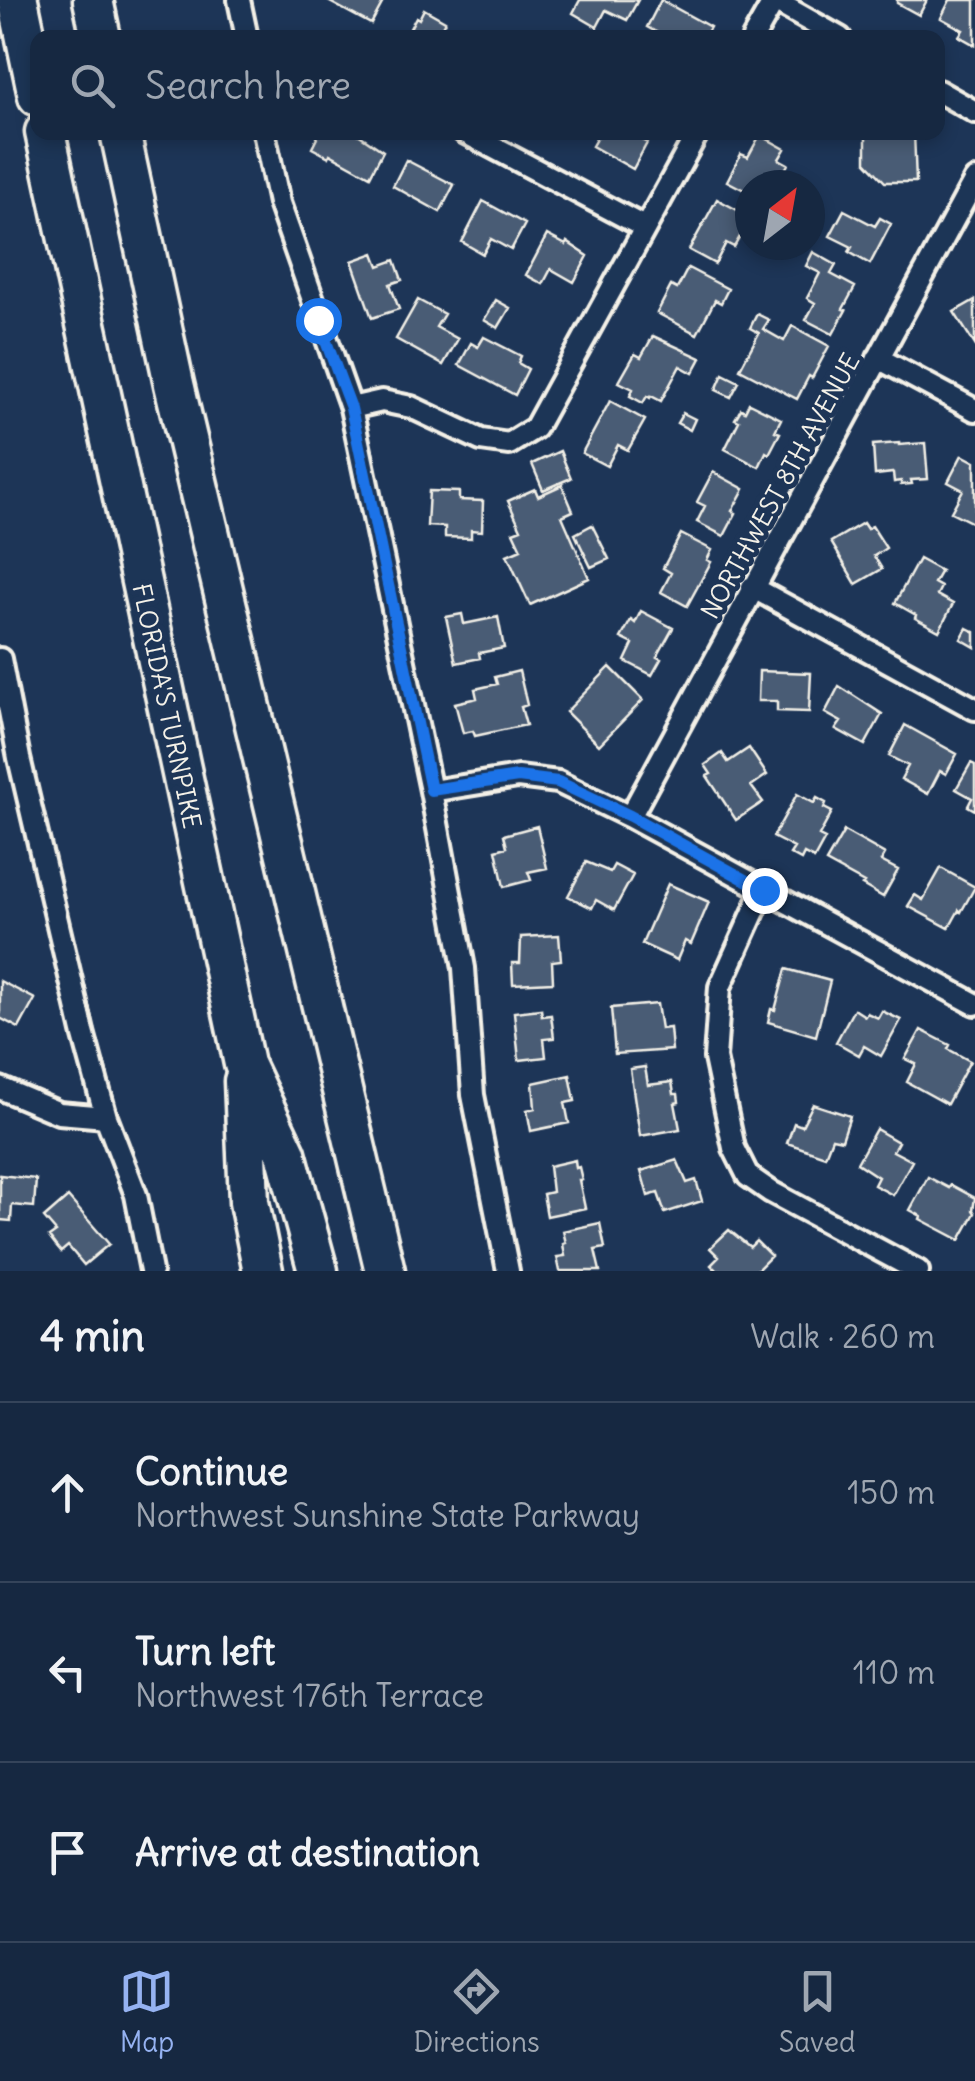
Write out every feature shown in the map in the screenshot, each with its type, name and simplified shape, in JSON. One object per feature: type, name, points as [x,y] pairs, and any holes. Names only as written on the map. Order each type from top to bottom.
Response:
[{"type":"highway","points":[[18,0],[30,58]]},
{"type":"highway","points":[[94,0],[100,30]]},
{"type":"highway","name":"FLORIDA'S TURNPIKE","points":[[47,140],[244,1064],[286,1154],[318,1271]]},
{"type":"highway","points":[[122,140],[174,384],[384,1269]]},
{"type":"highway","points":[[244,1064],[249,1202],[263,1271]]},
{"type":"street","points":[[239,0],[250,30]]},
{"type":"street","points":[[757,30],[773,0],[826,30]]},
{"type":"street","points":[[945,95],[975,112]]},
{"type":"street","points":[[266,140],[279,203],[351,408],[464,968],[473,1095],[508,1271]]},
{"type":"street","points":[[479,140],[644,227]]},
{"type":"street","points":[[351,408],[382,401],[411,407],[482,440],[509,444],[535,428],[693,140]]},
{"type":"street","name":"NORTHWEST 8TH AVENUE","points":[[630,816],[975,180]]},
{"type":"street","points":[[878,358],[975,410]]},
{"type":"street","points":[[752,588],[975,709]]},
{"type":"street","points":[[0,660],[10,759],[106,1117],[136,1195],[152,1271]]},
{"type":"street","points":[[431,790],[518,777],[558,782],[630,816],[975,1004]]},
{"type":"street","points":[[764,890],[720,987],[716,1058],[734,1148],[748,1176],[918,1271]]},
{"type":"street","points":[[0,1088],[60,1113],[106,1117]]},
{"type":"building","points":[[326,0],[384,0],[371,24]]},
{"type":"building","points":[[580,0],[638,0],[627,20],[606,10],[597,27],[573,13]]},
{"type":"building","points":[[661,0],[710,27],[652,30],[647,27]]},
{"type":"building","points":[[897,0],[927,0],[919,15]]},
{"type":"building","points":[[950,0],[975,0],[975,45],[959,36],[963,30],[941,18]]},
{"type":"building","points":[[424,9],[445,21],[440,30],[409,30],[416,17],[419,19]]},
{"type":"building","points":[[316,140],[367,140],[383,151],[370,176],[312,148]]},
{"type":"building","points":[[595,140],[647,143],[633,169],[592,146]]},
{"type":"building","points":[[757,140],[769,140],[785,149],[779,159],[788,164],[785,170],[735,170],[735,185],[727,181],[741,154],[748,157]]},
{"type":"building","points":[[866,140],[914,140],[916,182],[885,182],[866,162]]},
{"type":"building","points":[[406,160],[454,185],[440,212],[393,186]]},
{"type":"building","points":[[717,199],[735,209],[734,247],[726,243],[715,264],[689,250]]},
{"type":"building","points":[[483,201],[525,224],[511,250],[491,239],[483,254],[462,242]]},
{"type":"building","points":[[844,210],[875,226],[880,218],[891,224],[870,264],[849,252],[852,247],[830,236]]},
{"type":"building","points":[[547,235],[588,256],[574,282],[551,269],[543,284],[526,275]]},
{"type":"building","points":[[374,253],[379,266],[395,260],[402,280],[390,284],[399,309],[372,318],[352,261]]},
{"type":"building","points":[[825,259],[836,265],[831,274],[855,287],[833,334],[806,320],[815,303],[807,298],[820,273],[806,266],[809,260]]},
{"type":"building","points":[[688,268],[728,289],[721,303],[715,300],[697,334],[657,313],[671,286],[677,289]]},
{"type":"building","points":[[418,300],[444,314],[436,327],[458,339],[443,365],[396,339]]},
{"type":"building","points":[[496,300],[510,308],[498,328],[484,320]]},
{"type":"building","points":[[975,300],[975,345],[954,312]]},
{"type":"building","points":[[757,314],[769,320],[763,329],[784,341],[792,326],[829,346],[797,399],[740,369],[759,333],[750,328]]},
{"type":"building","points":[[653,336],[701,358],[693,373],[680,366],[661,401],[647,396],[643,403],[630,396],[633,389],[619,382],[635,354],[641,357]]},
{"type":"building","points":[[484,337],[521,356],[518,363],[528,369],[515,395],[459,365],[471,343],[478,347]]},
{"type":"building","points":[[723,374],[739,382],[731,397],[716,390]]},
{"type":"building","points":[[610,401],[645,420],[628,450],[618,445],[607,466],[582,453]]},
{"type":"building","points":[[749,403],[781,419],[775,431],[780,433],[759,467],[725,449],[739,421],[735,419]]},
{"type":"building","points":[[683,413],[695,419],[690,430],[677,423]]},
{"type":"building","points":[[925,443],[928,479],[901,485],[901,481],[894,482],[893,473],[875,475],[873,445]]},
{"type":"building","points":[[560,451],[571,478],[543,490],[532,464]]},
{"type":"building","points":[[962,455],[975,462],[975,524],[951,512],[963,490],[948,482]]},
{"type":"building","points":[[713,472],[744,489],[724,536],[697,522],[705,506],[697,502]]},
{"type":"building","points":[[562,485],[573,511],[562,516],[589,578],[530,605],[507,555],[521,549],[513,532],[521,529],[508,501],[535,489],[538,496]]},
{"type":"building","points":[[429,491],[459,492],[459,500],[483,501],[482,531],[471,530],[471,538],[445,537],[445,527],[427,526]]},
{"type":"building","points":[[863,523],[867,529],[872,526],[886,548],[874,556],[882,569],[856,584],[831,542]]},
{"type":"building","points":[[592,525],[609,559],[591,567],[575,534]]},
{"type":"building","points":[[681,534],[712,550],[707,560],[711,562],[687,606],[661,592],[671,573],[663,568]]},
{"type":"building","points":[[919,559],[941,571],[934,583],[941,587],[937,595],[953,604],[939,631],[895,603]]},
{"type":"building","points":[[641,611],[673,628],[652,675],[625,661],[633,644],[621,638]]},
{"type":"building","points":[[462,614],[464,624],[498,617],[504,648],[456,663],[446,617]]},
{"type":"building","points":[[967,628],[975,632],[975,647],[961,639]]},
{"type":"building","points":[[610,667],[643,700],[599,745],[566,712]]},
{"type":"building","points":[[519,671],[527,705],[521,707],[526,725],[475,736],[473,731],[463,733],[455,703],[477,698],[475,689],[497,684],[495,677]]},
{"type":"building","points":[[759,671],[811,673],[809,712],[777,711],[777,701],[758,701]]},
{"type":"building","points":[[839,686],[882,714],[865,745],[836,729],[841,722],[825,713]]},
{"type":"building","points":[[905,725],[957,754],[946,774],[940,771],[928,794],[901,779],[908,766],[889,756]]},
{"type":"building","points":[[749,748],[767,775],[751,786],[763,802],[736,820],[707,776],[711,774],[705,765],[722,753],[728,762]]},
{"type":"building","points":[[971,763],[975,765],[975,810],[968,806],[972,798],[956,789]]},
{"type":"building","points":[[797,794],[814,803],[817,798],[832,812],[819,836],[825,839],[814,859],[804,854],[801,860],[790,854],[794,848],[773,837]]},
{"type":"building","points":[[537,826],[547,868],[528,872],[531,880],[504,887],[496,850],[507,847],[504,835]]},
{"type":"building","points":[[844,831],[885,854],[881,861],[898,870],[883,897],[826,862]]},
{"type":"building","points":[[586,862],[610,872],[614,865],[633,875],[614,910],[596,900],[592,908],[568,896]]},
{"type":"building","points":[[941,868],[975,887],[949,928],[908,906],[915,895],[923,900]]},
{"type":"building","points":[[668,884],[709,902],[691,944],[685,941],[677,960],[642,944]]},
{"type":"building","points":[[559,935],[561,960],[552,961],[553,982],[513,984],[512,963],[520,963],[521,937]]},
{"type":"building","points":[[786,969],[830,981],[816,1036],[768,1022]]},
{"type":"building","points":[[0,981],[35,999],[19,1028],[0,1018]]},
{"type":"building","points":[[657,1004],[661,1029],[670,1028],[672,1050],[615,1054],[611,1008]]},
{"type":"building","points":[[541,1009],[542,1016],[551,1015],[554,1038],[544,1039],[546,1057],[519,1060],[514,1012]]},
{"type":"building","points":[[854,1009],[878,1018],[882,1011],[901,1020],[881,1056],[864,1046],[859,1055],[836,1042]]},
{"type":"building","points":[[921,1030],[970,1061],[947,1104],[907,1082],[916,1064],[905,1059]]},
{"type":"building","points":[[645,1067],[648,1085],[672,1082],[674,1094],[678,1094],[679,1102],[675,1103],[680,1129],[640,1136],[630,1069]]},
{"type":"building","points":[[570,1075],[575,1101],[565,1103],[569,1123],[531,1131],[527,1110],[535,1108],[533,1083]]},
{"type":"building","points":[[813,1104],[850,1116],[842,1140],[832,1138],[825,1156],[787,1143],[794,1123],[802,1126]]},
{"type":"building","points":[[876,1129],[898,1142],[893,1151],[912,1161],[893,1195],[874,1185],[878,1177],[857,1163]]},
{"type":"building","points":[[575,1160],[585,1208],[547,1216],[543,1194],[552,1192],[549,1166]]},
{"type":"building","points":[[677,1160],[687,1183],[696,1180],[702,1201],[665,1213],[658,1193],[648,1196],[641,1171]]},
{"type":"building","points":[[0,1175],[36,1179],[34,1207],[12,1205],[11,1221],[0,1220]]},
{"type":"building","points":[[928,1177],[975,1198],[975,1213],[960,1240],[910,1210]]},
{"type":"building","points":[[68,1197],[109,1244],[84,1265],[68,1246],[61,1252],[55,1245],[49,1237],[56,1232],[44,1218]]},
{"type":"building","points":[[600,1223],[605,1248],[595,1250],[600,1271],[560,1271],[557,1257],[565,1256],[563,1231]]},
{"type":"building","points":[[729,1230],[750,1247],[756,1241],[771,1256],[756,1271],[717,1271],[711,1265],[719,1257],[710,1248]]},
{"type":"route","points":[[318,320],[351,408],[431,790],[518,777],[558,782],[630,816],[764,890]]}]
